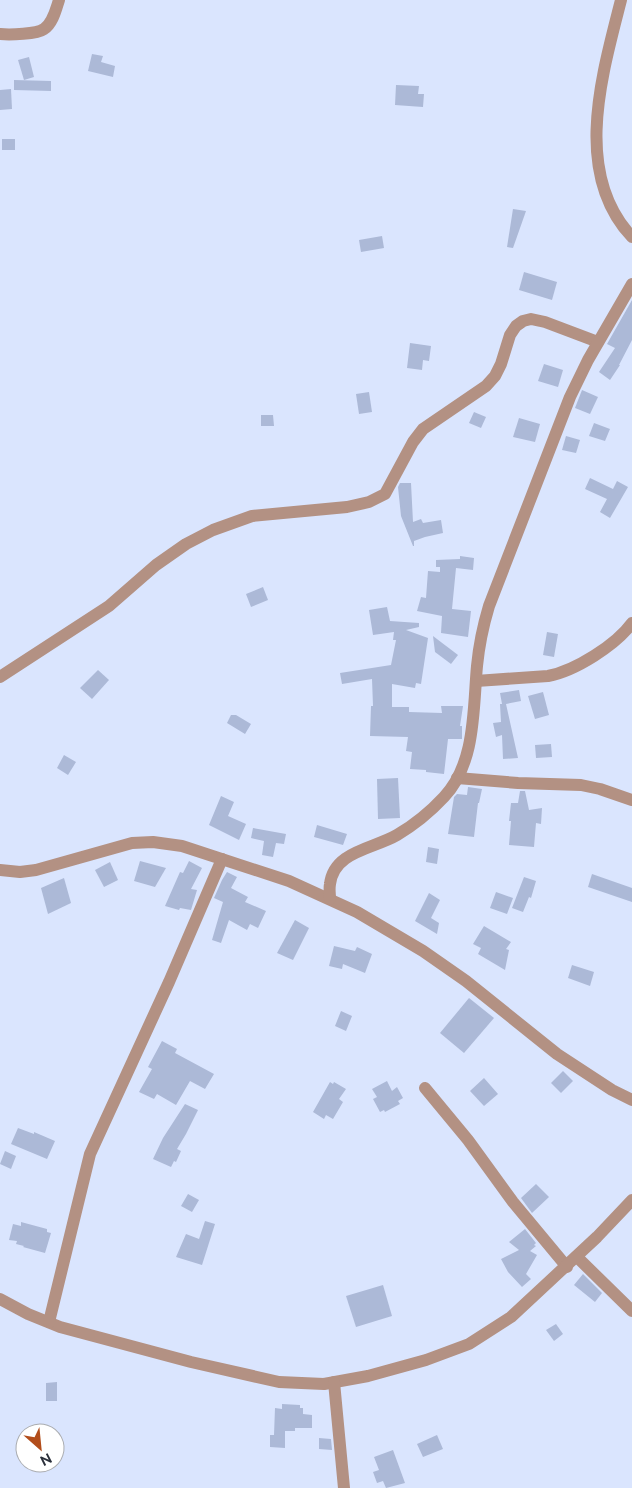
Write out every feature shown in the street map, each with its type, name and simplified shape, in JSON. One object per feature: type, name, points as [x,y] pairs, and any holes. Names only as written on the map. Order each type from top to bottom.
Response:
[{"type":"street","points":[[0,34],[28,33],[44,30],[51,21],[59,0]]},
{"type":"street","points":[[621,0],[597,108],[596,136],[599,168],[604,191],[621,225],[632,237]]},
{"type":"street","points":[[330,899],[329,885],[333,871],[344,859],[362,849],[395,836],[417,821],[445,796],[462,768],[471,736],[481,635],[489,606],[570,397],[598,342],[632,284]]},
{"type":"street","points":[[0,677],[109,606],[156,565],[186,544],[213,530],[252,516],[347,507],[369,502],[385,494],[413,442],[423,429],[486,386],[495,376],[510,336],[516,326],[523,321],[545,322],[598,342]]},
{"type":"street","points":[[476,681],[548,676],[570,670],[609,646],[632,623]]},
{"type":"street","points":[[457,778],[518,783],[581,785],[600,789],[632,800]]},
{"type":"street","points":[[0,870],[20,872],[36,870],[132,843],[153,842],[182,846],[289,881],[357,912],[423,951],[466,981],[557,1054],[612,1090],[632,1100]]},
{"type":"street","points":[[49,1322],[90,1154],[169,982],[222,859]]},
{"type":"street","points":[[425,1088],[468,1140],[513,1202],[567,1266]]},
{"type":"street","points":[[0,1299],[28,1314],[60,1327],[191,1362],[278,1382],[324,1384],[368,1376],[426,1360],[469,1344],[512,1317],[577,1257],[632,1200]]},
{"type":"street","points":[[577,1257],[632,1311]]},
{"type":"street","points":[[334,1382],[344,1488]]},
{"type":"building","points":[[92,54],[103,56],[101,62],[115,66],[113,77],[88,71]]},
{"type":"building","points":[[29,57],[34,77],[24,80],[18,60]]},
{"type":"building","points":[[14,80],[51,81],[51,91],[14,90]]},
{"type":"building","points":[[396,85],[419,86],[418,94],[424,94],[423,107],[395,105]]},
{"type":"building","points":[[11,89],[12,109],[0,110],[0,90]]},
{"type":"building","points":[[2,139],[15,139],[15,150],[2,150]]},
{"type":"building","points":[[513,209],[526,211],[513,248],[507,247]]},
{"type":"building","points":[[382,236],[384,248],[361,252],[359,240]]},
{"type":"building","points":[[524,272],[557,282],[552,300],[519,290]]},
{"type":"building","points":[[632,300],[632,340],[620,365],[610,380],[599,372],[615,348],[607,344]]},
{"type":"building","points":[[410,343],[431,346],[429,361],[423,360],[422,370],[407,368]]},
{"type":"building","points":[[544,364],[563,370],[558,387],[538,381]]},
{"type":"building","points":[[582,390],[598,397],[590,414],[575,408]]},
{"type":"building","points":[[369,392],[372,412],[359,414],[356,394]]},
{"type":"building","points":[[474,412],[486,417],[481,428],[469,423]]},
{"type":"building","points":[[261,415],[273,415],[274,426],[261,426]]},
{"type":"building","points":[[519,418],[540,424],[535,442],[513,437]]},
{"type":"building","points":[[594,423],[610,429],[605,441],[589,436]]},
{"type":"building","points":[[566,436],[580,440],[576,453],[562,450]]},
{"type":"building","points":[[590,478],[613,489],[617,481],[628,487],[610,518],[600,512],[607,499],[585,489]]},
{"type":"building","points":[[400,483],[411,483],[413,522],[421,519],[423,523],[441,520],[443,533],[414,541],[413,546],[401,516],[398,487]]},
{"type":"building","points":[[460,556],[474,558],[473,570],[456,568],[452,609],[471,611],[468,637],[441,633],[442,616],[417,611],[421,597],[426,598],[428,571],[440,572],[440,567],[436,567],[436,560],[460,559]]},
{"type":"building","points":[[263,587],[268,600],[251,607],[246,594]]},
{"type":"building","points":[[387,607],[390,621],[419,623],[419,627],[406,630],[428,638],[421,684],[416,683],[415,688],[392,684],[392,707],[409,707],[409,712],[442,713],[441,706],[463,706],[460,726],[462,726],[462,739],[448,739],[444,774],[410,769],[412,752],[406,751],[408,737],[370,736],[371,706],[373,706],[372,679],[342,684],[340,673],[391,665],[396,640],[393,640],[394,632],[373,635],[369,610]]},
{"type":"building","points":[[547,632],[558,634],[554,657],[543,655]]},
{"type":"building","points":[[433,636],[458,655],[451,664],[435,652]]},
{"type":"building","points":[[98,670],[109,680],[92,699],[80,688]]},
{"type":"building","points":[[519,690],[521,701],[506,704],[518,758],[503,759],[502,735],[496,737],[493,723],[501,722],[500,704],[502,704],[500,693]]},
{"type":"building","points":[[543,692],[549,715],[535,719],[528,696]]},
{"type":"building","points":[[231,715],[236,715],[251,724],[245,734],[227,723]]},
{"type":"building","points":[[551,744],[552,757],[536,758],[535,745]]},
{"type":"building","points":[[64,755],[76,762],[68,775],[57,768]]},
{"type":"building","points":[[398,778],[400,818],[378,819],[377,779]]},
{"type":"building","points":[[468,787],[482,789],[478,803],[474,837],[448,834],[454,797],[457,794],[467,795]]},
{"type":"building","points":[[520,791],[525,791],[529,810],[542,808],[541,824],[536,823],[534,847],[509,845],[511,803],[518,803]]},
{"type":"building","points":[[221,796],[234,802],[228,816],[246,824],[239,840],[209,825]]},
{"type":"building","points":[[317,825],[347,834],[343,845],[314,837]]},
{"type":"building","points":[[253,828],[286,834],[284,844],[276,843],[273,857],[262,855],[264,841],[251,838]]},
{"type":"building","points":[[428,847],[439,849],[437,864],[426,862]]},
{"type":"building","points":[[140,861],[166,868],[155,887],[134,881]]},
{"type":"building","points":[[189,861],[202,868],[191,889],[197,890],[191,910],[180,908],[179,910],[165,906],[180,872],[183,873]]},
{"type":"building","points":[[110,862],[118,880],[104,887],[95,870]]},
{"type":"building","points":[[227,872],[237,877],[231,888],[248,897],[245,902],[266,911],[258,928],[250,924],[247,930],[229,920],[221,943],[212,940],[223,902],[214,898]]},
{"type":"building","points":[[592,874],[632,888],[632,902],[588,887]]},
{"type":"building","points":[[524,877],[536,881],[531,898],[529,897],[523,912],[512,908]]},
{"type":"building","points":[[64,878],[71,903],[48,914],[41,888]]},
{"type":"building","points":[[496,892],[513,898],[507,914],[490,908]]},
{"type":"building","points":[[429,893],[440,900],[431,918],[439,923],[437,934],[415,921]]},
{"type":"building","points":[[295,920],[309,928],[293,960],[277,953]]},
{"type":"building","points":[[484,926],[511,942],[506,949],[509,950],[505,970],[478,954],[481,948],[473,944]]},
{"type":"building","points":[[334,946],[355,951],[357,947],[372,954],[365,973],[343,964],[342,969],[329,966]]},
{"type":"building","points":[[572,965],[594,972],[590,986],[568,978]]},
{"type":"building","points":[[469,998],[494,1018],[464,1053],[440,1033]]},
{"type":"building","points":[[341,1011],[352,1016],[346,1031],[335,1026]]},
{"type":"building","points":[[162,1041],[177,1049],[175,1053],[214,1074],[205,1089],[190,1081],[176,1105],[157,1094],[154,1099],[139,1092],[152,1069],[148,1067]]},
{"type":"building","points":[[563,1071],[573,1081],[561,1093],[551,1083]]},
{"type":"building","points":[[484,1078],[498,1094],[484,1106],[470,1091]]},
{"type":"building","points":[[387,1081],[392,1091],[397,1087],[403,1098],[398,1101],[400,1104],[385,1112],[384,1110],[380,1112],[373,1099],[377,1097],[372,1089]]},
{"type":"building","points":[[330,1082],[333,1084],[334,1082],[346,1089],[339,1099],[343,1102],[333,1119],[326,1115],[324,1119],[313,1112]]},
{"type":"building","points":[[185,1104],[198,1110],[177,1149],[181,1151],[176,1162],[174,1161],[171,1167],[153,1159],[163,1138]]},
{"type":"building","points":[[18,1128],[34,1134],[34,1132],[55,1141],[47,1159],[11,1144]]},
{"type":"building","points":[[5,1151],[16,1156],[11,1169],[0,1164]]},
{"type":"building","points":[[536,1184],[549,1197],[532,1213],[521,1198]]},
{"type":"building","points":[[188,1194],[199,1200],[192,1212],[181,1206]]},
{"type":"building","points":[[205,1221],[215,1224],[202,1265],[176,1257],[186,1234],[199,1239]]},
{"type":"building","points":[[21,1222],[47,1229],[47,1232],[51,1233],[45,1253],[23,1247],[16,1244],[17,1241],[9,1240],[13,1224],[21,1226]]},
{"type":"building","points":[[525,1229],[536,1243],[534,1245],[536,1246],[530,1251],[537,1255],[526,1274],[531,1279],[522,1287],[508,1272],[501,1259],[519,1250],[509,1242]]},
{"type":"building","points":[[583,1274],[602,1293],[595,1302],[574,1285]]},
{"type":"building","points":[[383,1285],[392,1316],[356,1327],[346,1296]]},
{"type":"building","points":[[556,1324],[563,1334],[554,1341],[546,1330]]},
{"type":"building","points":[[57,1382],[57,1401],[46,1401],[46,1383]]},
{"type":"building","points":[[282,1404],[300,1405],[300,1408],[303,1408],[303,1414],[312,1415],[312,1428],[295,1428],[295,1431],[285,1431],[285,1448],[270,1447],[270,1435],[274,1435],[275,1408],[282,1409]]},
{"type":"building","points":[[437,1435],[443,1449],[423,1457],[417,1444]]},
{"type":"building","points":[[319,1438],[331,1439],[332,1450],[319,1449]]},
{"type":"building","points":[[393,1450],[405,1483],[386,1488],[383,1481],[377,1483],[373,1472],[379,1470],[374,1457]]}]
